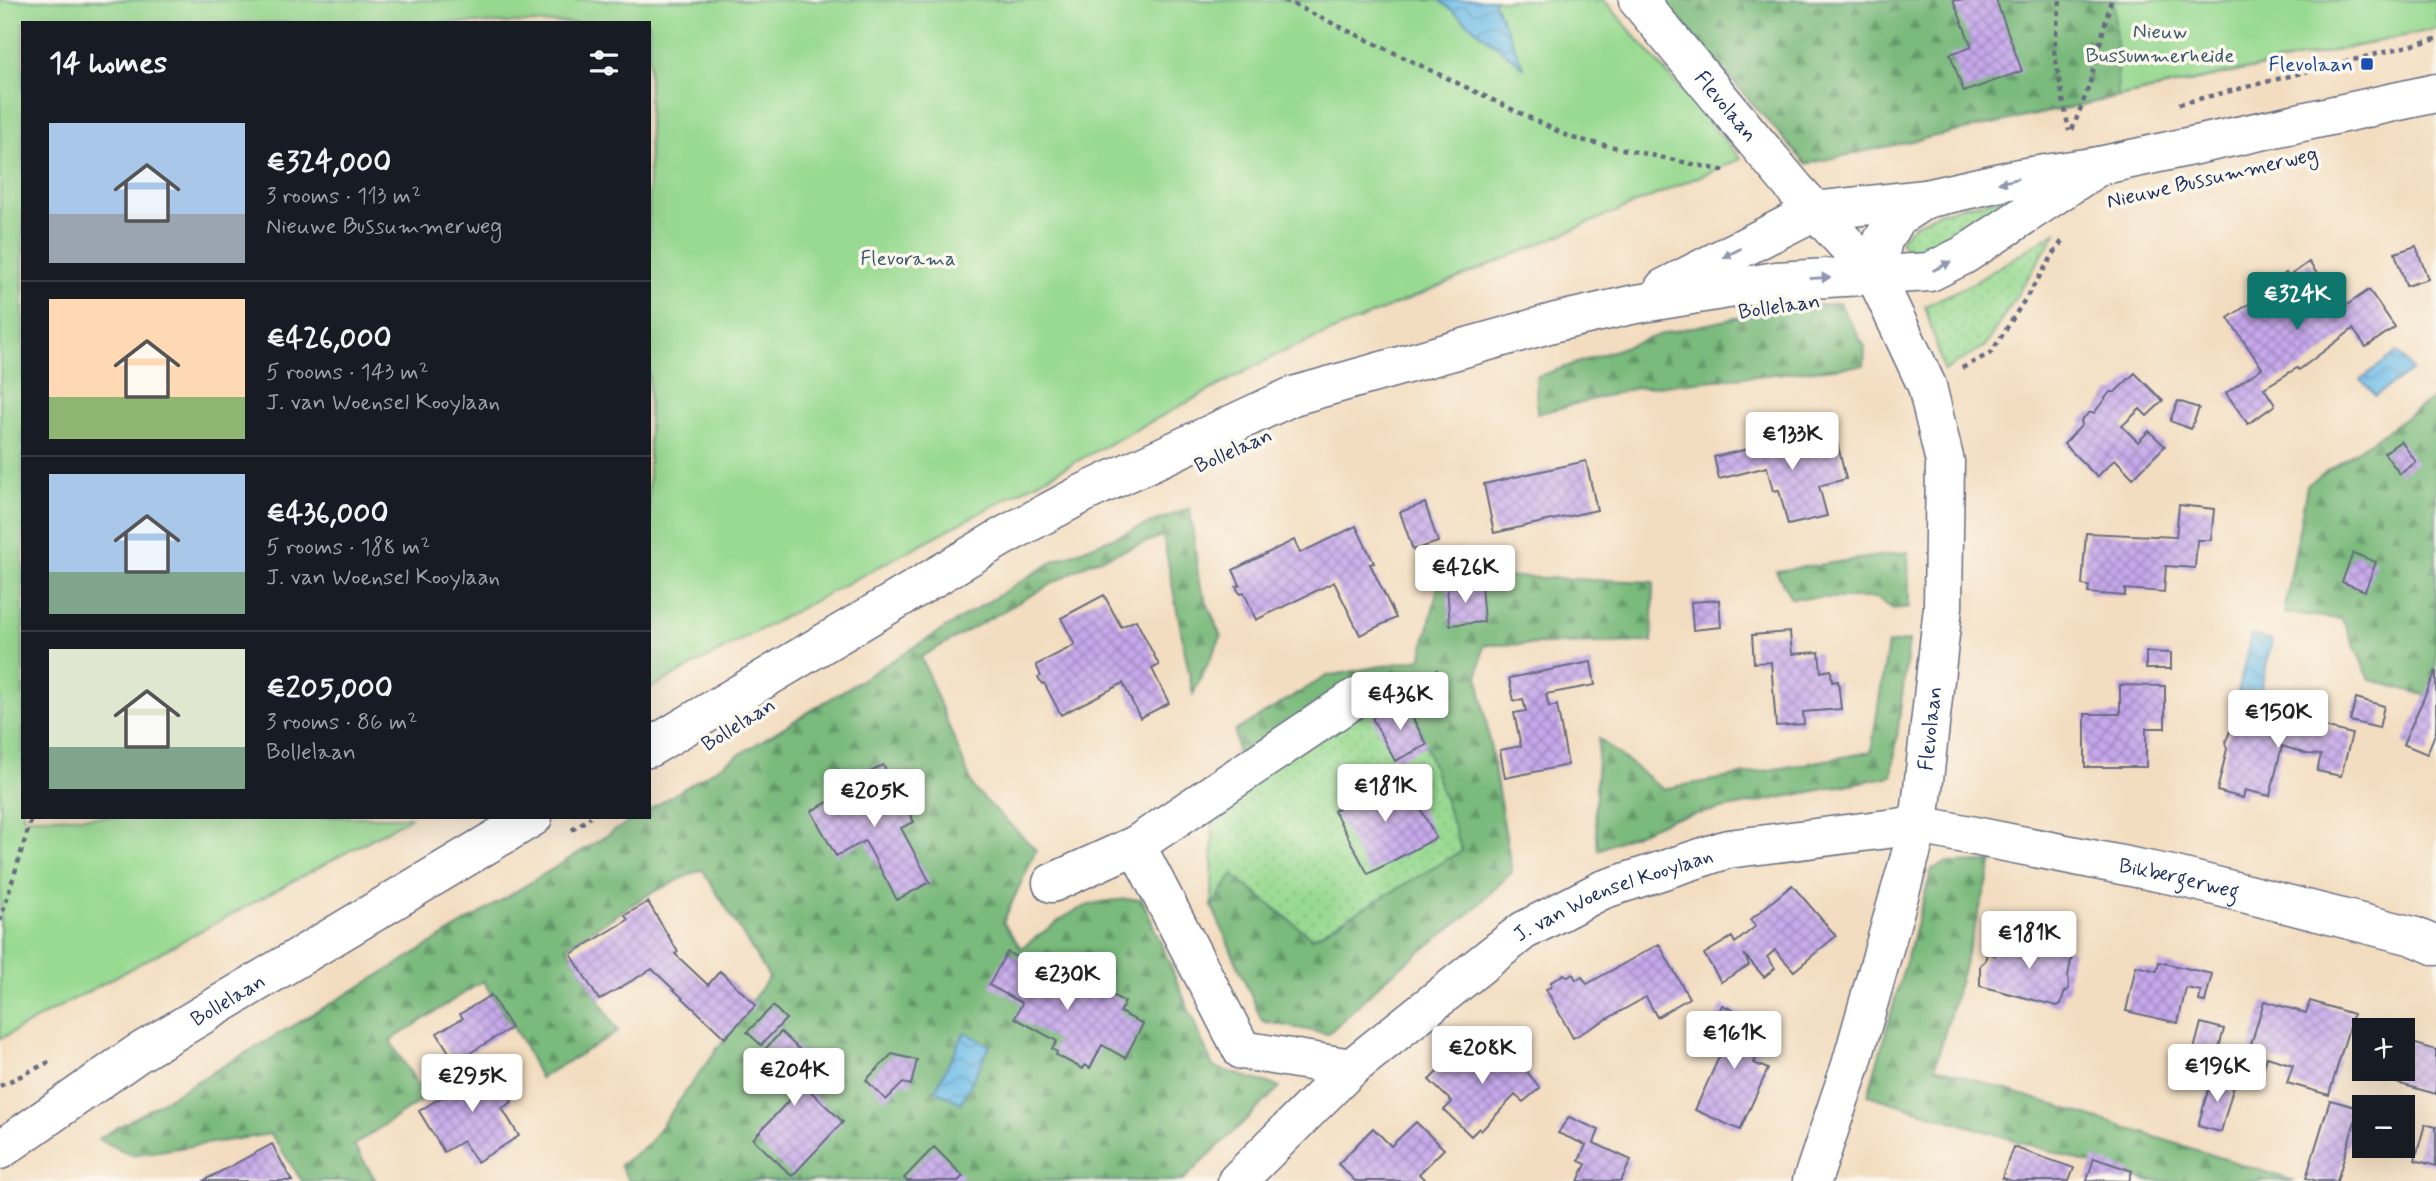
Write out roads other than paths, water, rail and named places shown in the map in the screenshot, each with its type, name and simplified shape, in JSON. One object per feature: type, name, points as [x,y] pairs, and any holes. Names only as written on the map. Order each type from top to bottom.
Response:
[{"type":"street","name":"Flevolaan","points":[[1638,0],[1815,211],[1875,275],[1927,386],[1945,462],[1943,607],[1919,825],[1851,1065],[1812,1181]]},
{"type":"street","name":"Nieuwe Bussummerweg","points":[[1815,211],[1925,199],[2019,178],[2099,166],[2436,93]]},
{"type":"street","name":"Nieuwe Bussummerweg","points":[[1875,275],[1930,272],[1964,255],[2099,166]]},
{"type":"street","points":[[1875,275],[1883,240],[1896,218],[1925,199]]},
{"type":"street","points":[[1776,281],[1815,211]]},
{"type":"street","name":"Bollelaan","points":[[1631,305],[1815,211]]},
{"type":"street","name":"Bollelaan","points":[[651,747],[1002,537],[1086,492],[1293,396],[1556,322],[1631,305],[1776,281],[1875,275]]},
{"type":"street","points":[[1052,883],[1136,845],[1355,698]]},
{"type":"street","name":"Bollelaan","points":[[0,1150],[137,1054],[530,819]]},
{"type":"street","name":"Bikbergerweg","points":[[1919,825],[2172,875],[2413,936],[2436,946]]},
{"type":"street","name":"J. van Woensel Kooylaan","points":[[1237,1181],[1350,1068],[1523,931],[1602,890],[1728,849],[1919,825]]},
{"type":"street","points":[[1136,845],[1242,1050],[1350,1068]]},
{"type":"water","points":[[1439,0],[1493,0],[1524,68]]},
{"type":"water","points":[[2398,352],[2412,370],[2375,396],[2361,379]]},
{"type":"water","points":[[2251,635],[2272,640],[2259,697],[2238,692]]},
{"type":"water","points":[[965,1032],[990,1046],[961,1103],[935,1090]]},
{"type":"place","name":"Flevolaan","points":[[2367,64]]},
{"type":"park label","name":"Nieuw Bussummerheide","points":[[2160,43]]},
{"type":"park label","name":"Flevorama","points":[[908,258]]}]
